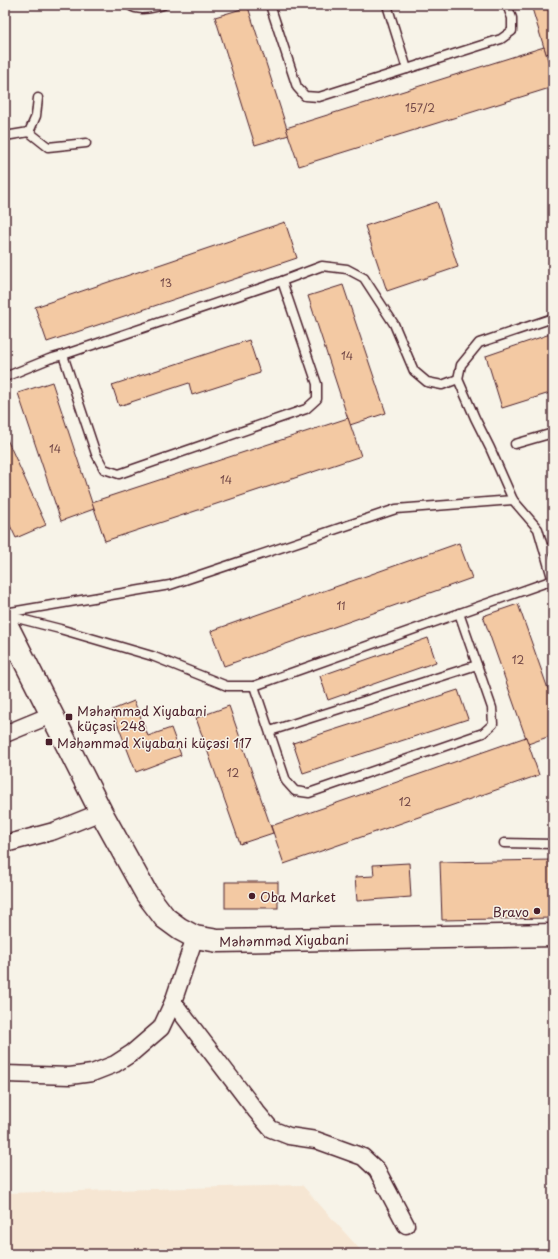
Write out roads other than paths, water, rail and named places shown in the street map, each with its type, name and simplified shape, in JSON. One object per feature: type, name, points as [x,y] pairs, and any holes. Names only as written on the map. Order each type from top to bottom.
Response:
[{"type":"street","name":"Məhəmməd Xiyabani","points":[[6,622],[51,716],[101,812],[146,893],[165,918],[180,929],[196,937],[218,942],[553,935]]},
{"type":"street","points":[[5,734],[51,716]]},
{"type":"street","points":[[5,844],[54,831],[101,812]]},
{"type":"street","points":[[5,1074],[70,1076],[92,1073],[115,1064],[132,1053],[160,1028],[173,1002],[196,937]]},
{"type":"street","points":[[173,1002],[256,1111],[271,1128],[289,1136],[316,1140],[363,1157],[377,1170],[406,1225]]},
{"type":"lane","points":[[129,5],[133,8],[149,9],[163,5]]},
{"type":"lane","points":[[270,5],[297,87],[305,96],[319,97],[501,39],[512,31],[512,18],[507,5]]},
{"type":"lane","points":[[387,5],[407,69]]},
{"type":"lane","points":[[29,132],[36,116],[38,98]]},
{"type":"lane","points":[[5,136],[29,132],[48,146],[86,143]]},
{"type":"lane","points":[[5,377],[49,359],[282,281],[322,266],[347,269],[364,278],[394,324],[414,371],[427,382],[442,385],[458,379]]},
{"type":"lane","points":[[63,355],[96,454],[104,469],[118,474],[306,409],[317,400],[317,384],[282,281]]},
{"type":"lane","points":[[6,622],[60,629],[152,656],[227,686],[254,686],[553,580],[538,529],[513,500],[458,379],[461,365],[479,344],[553,318]]},
{"type":"lane","points":[[515,444],[553,433]]},
{"type":"lane","points":[[6,622],[170,585],[396,509],[513,500]]},
{"type":"lane","points":[[544,550],[553,547]]},
{"type":"lane","points":[[254,686],[286,781],[295,791],[309,793],[483,733],[493,724],[492,708],[460,613]]},
{"type":"lane","points":[[270,731],[477,665]]},
{"type":"lane","points":[[504,843],[553,844]]},
{"type":"place","name":"Məhəmməd Xiyabani küçəsi 248","points":[[69,717]]},
{"type":"place","name":"Məhəmməd Xiyabani küçəsi 117","points":[[49,742]]},
{"type":"place","name":"Oba Market","points":[[252,896]]},
{"type":"place","name":"Bravo","points":[[537,911]]}]
